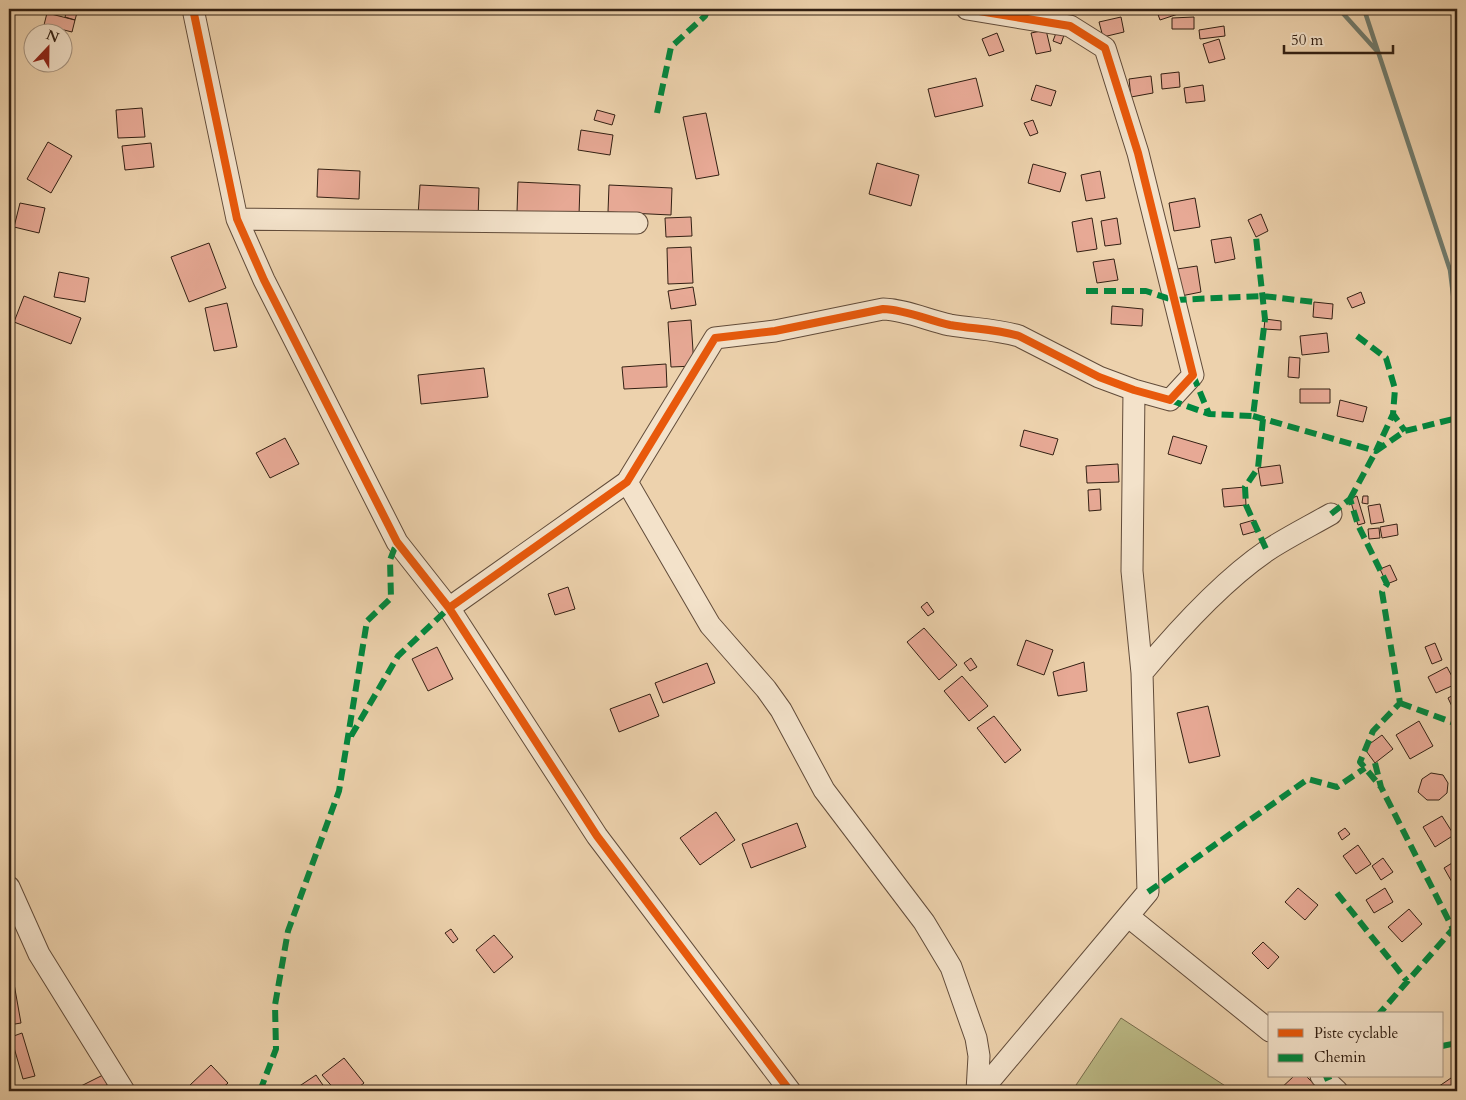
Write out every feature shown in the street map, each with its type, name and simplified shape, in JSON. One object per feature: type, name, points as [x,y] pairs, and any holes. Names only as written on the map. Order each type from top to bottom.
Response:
[{"type":"street","points":[[193,9],[237,219],[264,280],[397,542],[448,608],[597,836],[790,1091]]},
{"type":"street","points":[[448,608],[627,482],[715,338],[775,331],[867,311],[900,309],[948,324],[1004,331],[1018,336],[1099,377],[1134,390],[1170,400],[1193,375],[1180,329],[1138,153],[1105,48],[1070,26],[966,9]]},
{"type":"street","points":[[237,219],[637,223]]},
{"type":"street","points":[[981,1091],[1129,917],[1148,892],[1142,672],[1132,571],[1134,390]]},
{"type":"street","points":[[627,482],[710,625],[766,689],[781,710],[824,790],[924,922],[951,967],[976,1038],[979,1056],[977,1091]]},
{"type":"street","points":[[1142,672],[1171,638],[1213,596],[1267,551],[1331,514]]},
{"type":"street","points":[[9,887],[39,954],[124,1091]]},
{"type":"street","points":[[1129,917],[1268,1029]]},
{"type":"street","points":[[1323,1078],[1337,1091]]},
{"type":"shaded area","points":[[1121,1018],[1233,1091],[1072,1091]]},
{"type":"building","points":[[67,9],[78,9],[75,20],[65,17]]},
{"type":"building","points":[[1085,9],[1097,9],[1097,10],[1086,12]]},
{"type":"building","points":[[1156,9],[1176,9],[1178,14],[1160,20]]},
{"type":"building","points":[[47,13],[75,20],[72,32],[72,22],[45,22]]},
{"type":"building","points":[[1121,17],[1124,32],[1103,37],[1099,22]]},
{"type":"building","points":[[1194,17],[1194,29],[1172,29],[1172,18]]},
{"type":"building","points":[[1224,26],[1225,36],[1200,39],[1199,30]]},
{"type":"building","points":[[1046,30],[1051,51],[1036,54],[1031,33]]},
{"type":"building","points":[[997,33],[1004,51],[989,56],[982,39]]},
{"type":"building","points":[[1056,33],[1064,35],[1061,44],[1053,41]]},
{"type":"building","points":[[1219,39],[1225,59],[1209,63],[1203,44]]},
{"type":"building","points":[[1179,72],[1180,87],[1162,89],[1161,74]]},
{"type":"building","points":[[1151,76],[1153,93],[1131,97],[1129,79]]},
{"type":"building","points":[[976,78],[983,106],[935,117],[928,89]]},
{"type":"building","points":[[1036,85],[1056,91],[1051,106],[1031,100]]},
{"type":"building","points":[[1203,85],[1205,101],[1186,103],[1184,88]]},
{"type":"building","points":[[142,108],[145,137],[118,138],[116,110]]},
{"type":"building","points":[[597,110],[615,115],[612,125],[594,120]]},
{"type":"building","points":[[706,113],[719,175],[696,179],[683,117]]},
{"type":"building","points":[[1033,120],[1038,133],[1030,136],[1024,123]]},
{"type":"building","points":[[581,130],[613,135],[610,155],[578,150]]},
{"type":"building","points":[[48,142],[72,156],[51,193],[27,179]]},
{"type":"building","points":[[151,143],[154,167],[125,170],[122,146]]},
{"type":"building","points":[[877,163],[919,175],[911,206],[869,194]]},
{"type":"building","points":[[1033,164],[1066,173],[1060,192],[1028,183]]},
{"type":"building","points":[[318,169],[360,171],[359,199],[317,197]]},
{"type":"building","points":[[1100,171],[1105,198],[1086,201],[1081,175]]},
{"type":"building","points":[[518,182],[580,185],[579,215],[517,212]]},
{"type":"building","points":[[420,185],[479,188],[478,219],[418,216]]},
{"type":"building","points":[[609,185],[672,188],[671,215],[608,212]]},
{"type":"building","points":[[1195,198],[1200,227],[1174,231],[1169,203]]},
{"type":"building","points":[[20,203],[45,208],[39,233],[14,227]]},
{"type":"building","points":[[1261,214],[1268,231],[1256,237],[1248,220]]},
{"type":"building","points":[[691,217],[692,236],[666,237],[665,218]]},
{"type":"building","points":[[1092,218],[1097,249],[1077,252],[1072,222]]},
{"type":"building","points":[[1117,218],[1121,244],[1105,246],[1101,221]]},
{"type":"building","points":[[1231,237],[1235,259],[1215,263],[1211,240]]},
{"type":"building","points":[[209,243],[226,288],[189,302],[171,257]]},
{"type":"building","points":[[691,247],[693,283],[668,284],[667,248]]},
{"type":"building","points":[[1114,259],[1118,280],[1097,283],[1093,262]]},
{"type":"building","points":[[1197,266],[1201,292],[1181,296],[1177,269]]},
{"type":"building","points":[[59,272],[89,278],[85,302],[54,297]]},
{"type":"building","points":[[693,287],[696,305],[671,309],[668,291]]},
{"type":"building","points":[[1361,292],[1365,303],[1352,308],[1347,298]]},
{"type":"building","points":[[24,296],[81,318],[71,344],[14,322]]},
{"type":"building","points":[[1314,302],[1333,304],[1332,319],[1313,317]]},
{"type":"building","points":[[227,303],[237,347],[214,351],[205,308]]},
{"type":"building","points":[[1112,306],[1143,309],[1142,326],[1111,324]]},
{"type":"building","points":[[1265,319],[1281,321],[1281,330],[1264,329]]},
{"type":"building","points":[[691,320],[694,366],[671,367],[668,322]]},
{"type":"building","points":[[1327,333],[1329,352],[1302,355],[1300,336]]},
{"type":"building","points":[[1289,357],[1300,358],[1299,378],[1288,377]]},
{"type":"building","points":[[666,364],[667,387],[624,389],[622,367]]},
{"type":"building","points":[[484,368],[488,397],[421,404],[418,375]]},
{"type":"building","points":[[1300,389],[1330,389],[1330,403],[1300,403]]},
{"type":"building","points":[[1340,400],[1367,407],[1363,422],[1337,416]]},
{"type":"building","points":[[1024,430],[1058,439],[1053,455],[1020,446]]},
{"type":"building","points":[[1173,436],[1207,446],[1201,464],[1168,454]]},
{"type":"building","points":[[285,438],[299,464],[270,478],[256,453]]},
{"type":"building","points":[[1118,464],[1119,482],[1087,483],[1086,466]]},
{"type":"building","points":[[1280,465],[1283,483],[1261,486],[1258,468]]},
{"type":"building","points":[[1245,487],[1246,505],[1224,507],[1222,489]]},
{"type":"building","points":[[1100,489],[1101,510],[1089,511],[1088,490]]},
{"type":"building","points":[[1357,496],[1365,523],[1358,525],[1350,499]]},
{"type":"building","points":[[1363,496],[1368,496],[1368,504],[1362,503]]},
{"type":"building","points":[[1380,504],[1384,522],[1371,524],[1368,506]]},
{"type":"building","points":[[1254,520],[1257,531],[1243,535],[1240,524]]},
{"type":"building","points":[[1397,524],[1398,535],[1382,538],[1380,527]]},
{"type":"building","points":[[1379,528],[1380,538],[1369,539],[1368,529]]},
{"type":"building","points":[[1390,565],[1397,580],[1387,584],[1380,569]]},
{"type":"building","points":[[568,587],[575,609],[555,615],[548,594]]},
{"type":"building","points":[[927,602],[934,612],[928,616],[921,607]]},
{"type":"building","points":[[924,628],[957,665],[939,680],[907,642]]},
{"type":"building","points":[[1026,640],[1053,650],[1044,675],[1017,665]]},
{"type":"building","points":[[1435,643],[1442,660],[1432,664],[1425,647]]},
{"type":"building","points":[[437,647],[453,679],[428,691],[412,659]]},
{"type":"building","points":[[971,658],[977,667],[970,671],[964,663]]},
{"type":"building","points":[[1084,662],[1087,691],[1058,696],[1053,672]]},
{"type":"building","points":[[707,663],[715,683],[663,703],[655,683]]},
{"type":"building","points":[[1447,667],[1456,684],[1436,693],[1428,677]]},
{"type":"building","points":[[962,676],[988,706],[969,721],[944,691]]},
{"type":"building","points":[[1457,693],[1457,717],[1448,698]]},
{"type":"building","points":[[650,694],[659,716],[619,732],[610,709]]},
{"type":"building","points":[[1208,706],[1220,756],[1189,763],[1177,713]]},
{"type":"building","points":[[994,716],[1021,750],[1005,763],[977,728]]},
{"type":"building","points":[[1419,721],[1433,746],[1410,759],[1396,735]]},
{"type":"building","points":[[1382,735],[1393,749],[1375,763],[1364,748]]},
{"type":"building","points":[[1431,773],[1443,775],[1448,783],[1447,793],[1439,800],[1427,800],[1418,792],[1422,779]]},
{"type":"building","points":[[716,812],[735,840],[700,865],[680,838]]},
{"type":"building","points":[[1442,816],[1454,835],[1435,847],[1423,827]]},
{"type":"building","points":[[797,823],[806,847],[751,868],[742,844]]},
{"type":"building","points":[[1345,828],[1350,834],[1342,840],[1338,833]]},
{"type":"building","points":[[1358,845],[1371,864],[1356,874],[1343,856]]},
{"type":"building","points":[[1383,858],[1393,872],[1381,880],[1372,866]]},
{"type":"building","points":[[1457,860],[1457,891],[1444,868]]},
{"type":"building","points":[[1298,888],[1318,905],[1305,920],[1285,902]]},
{"type":"building","points":[[1385,888],[1393,902],[1374,913],[1366,900]]},
{"type":"building","points":[[1409,909],[1422,924],[1402,942],[1388,927]]},
{"type":"building","points":[[451,929],[458,939],[453,943],[445,933]]},
{"type":"building","points":[[494,935],[513,957],[494,973],[476,950]]},
{"type":"building","points":[[1263,942],[1279,957],[1268,969],[1252,953]]},
{"type":"building","points":[[13,978],[21,1023],[9,1025],[9,979]]},
{"type":"building","points":[[22,1033],[35,1076],[23,1079],[11,1037]]},
{"type":"building","points":[[344,1058],[364,1083],[354,1091],[336,1091],[322,1075]]},
{"type":"building","points":[[9,1062],[14,1082],[9,1083]]},
{"type":"building","points":[[211,1065],[228,1083],[219,1091],[194,1091],[189,1086]]},
{"type":"building","points":[[103,1075],[108,1087],[100,1091],[71,1091]]},
{"type":"building","points":[[316,1075],[327,1091],[301,1091],[298,1087]]},
{"type":"building","points":[[1292,1078],[1308,1078],[1321,1091],[1278,1091]]},
{"type":"building","points":[[1451,1078],[1457,1086],[1457,1091],[1432,1091]]},
{"type":"waterway","points":[[1339,9],[1376,50]]},
{"type":"waterway","points":[[1364,9],[1450,270],[1457,327]]},
{"type":"marked path","points":[[657,113],[671,47],[705,16],[708,9]]},
{"type":"marked path","points":[[9,122],[15,122]]},
{"type":"marked path","points":[[1170,400],[1209,414],[1253,416],[1265,319],[1256,237]]},
{"type":"marked path","points":[[1086,291],[1146,291],[1173,300],[1263,296],[1314,302]]},
{"type":"marked path","points":[[1357,336],[1386,358],[1395,389],[1393,414],[1405,431]]},
{"type":"marked path","points":[[1193,375],[1209,414]]},
{"type":"marked path","points":[[1253,416],[1376,451],[1393,414]]},
{"type":"marked path","points":[[1350,499],[1376,451],[1405,431],[1457,418]]},
{"type":"marked path","points":[[1263,419],[1258,468],[1245,487],[1246,505],[1267,551]]},
{"type":"marked path","points":[[1331,514],[1350,499],[1358,525],[1387,584],[1382,592],[1400,703],[1373,731],[1360,762],[1381,787]]},
{"type":"marked path","points":[[260,1091],[276,1049],[275,1005],[288,931],[339,791],[367,621],[391,598],[390,560],[397,542]]},
{"type":"marked path","points":[[351,736],[398,656],[449,608]]},
{"type":"marked path","points":[[1400,703],[1457,724]]},
{"type":"marked path","points":[[1375,763],[1381,787],[1453,929],[1381,1012]]},
{"type":"marked path","points":[[1148,892],[1308,779],[1337,787],[1365,768]]},
{"type":"marked path","points":[[1337,893],[1407,981]]},
{"type":"marked path","points":[[1444,1046],[1457,1043]]},
{"type":"cycle path","points":[[193,9],[237,219],[264,280],[397,542],[449,608],[597,836],[790,1091]]},
{"type":"cycle path","points":[[449,608],[627,482],[715,338],[775,331],[883,309],[909,313],[950,325],[993,330],[1019,336],[1099,377],[1134,390],[1170,400],[1193,375],[1138,153],[1105,48],[1070,26],[967,9]]}]
